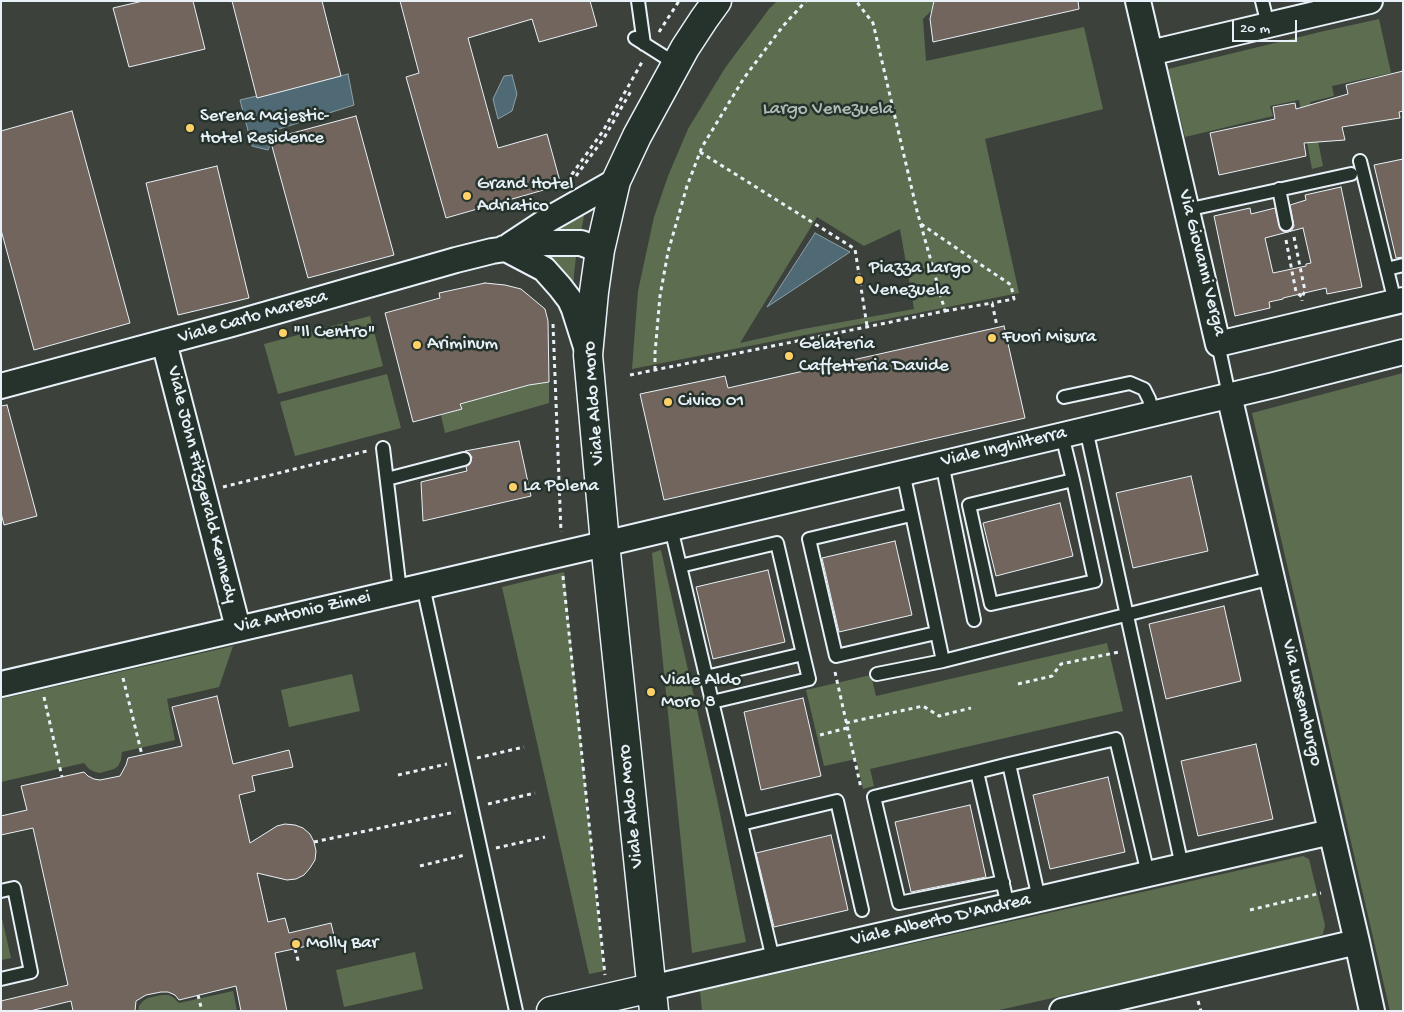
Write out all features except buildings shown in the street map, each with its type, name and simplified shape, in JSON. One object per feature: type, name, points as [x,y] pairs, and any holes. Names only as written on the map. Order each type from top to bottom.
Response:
[{"type":"street","name":"Viale Aldo Moro","points":[[652,999],[605,543],[588,355],[600,250],[616,181],[637,136],[652,49],[704,19],[717,1]]},
{"type":"street","name":"Via Giovanni Verga","points":[[1138,1],[1218,344],[1399,301]]},
{"type":"street","points":[[1150,53],[1370,1]]},
{"type":"street","name":"Viale Carlo Maresca","points":[[504,248],[551,218],[616,181]]},
{"type":"street","name":"Viale Carlo Maresca","points":[[1,386],[504,248],[546,243],[581,243],[600,250]]},
{"type":"street","points":[[504,248],[544,269],[560,287],[574,309],[588,355]]},
{"type":"street","name":"Viale John Fitzgerald Kennedy","points":[[164,342],[238,628]]},
{"type":"street","name":"Viale Inghilterra","points":[[605,543],[1274,385],[1403,352]]},
{"type":"street","name":"Via Lussemburgo","points":[[1229,395],[1358,942],[1372,1011]]},
{"type":"street","name":"Via Antonio Zimei","points":[[1,684],[605,543]]},
{"type":"street","name":"Viale Alberto D'Andrea","points":[[551,1011],[652,999],[773,960],[1331,832]]},
{"type":"street","points":[[1062,1011],[1358,942]]},
{"type":"lane","points":[[638,1],[652,49]]},
{"type":"lane","points":[[1262,1],[1268,25]]},
{"type":"lane","points":[[1360,161],[1387,269],[1399,301]]},
{"type":"lane","points":[[1186,210],[1351,174]]},
{"type":"lane","points":[[1279,189],[1286,224]]},
{"type":"lane","points":[[1387,269],[1403,265]]},
{"type":"lane","points":[[1218,344],[1229,395]]},
{"type":"lane","points":[[1064,397],[1130,383],[1144,389],[1153,413]]},
{"type":"lane","points":[[1086,429],[1182,866]]},
{"type":"lane","points":[[1062,435],[1073,480],[1095,581],[991,604],[969,506],[1073,480]]},
{"type":"lane","points":[[383,448],[400,591]]},
{"type":"lane","points":[[386,475],[464,459]]},
{"type":"lane","points":[[942,463],[974,620]]},
{"type":"lane","points":[[903,472],[943,661]]},
{"type":"lane","points":[[911,515],[809,539],[836,656],[936,633]]},
{"type":"lane","points":[[671,528],[773,960]]},
{"type":"lane","points":[[680,566],[777,542],[809,679],[712,702]]},
{"type":"lane","points":[[877,674],[943,661],[1272,578]]},
{"type":"lane","points":[[423,586],[516,1011]]},
{"type":"lane","points":[[706,677],[803,654]]},
{"type":"lane","points":[[1003,882],[899,903],[874,797],[1116,739],[1148,874]]},
{"type":"lane","points":[[1009,764],[1039,899]]},
{"type":"lane","points":[[977,772],[1008,906]]},
{"type":"lane","points":[[740,824],[836,801],[862,910]]},
{"type":"lane","points":[[1,891],[14,888],[31,972],[1,979]]},
{"type":"path","points":[[576,178],[604,138],[679,1]]},
{"type":"path","points":[[655,370],[660,296],[668,252],[687,186],[700,152],[744,78],[783,26],[806,1]]},
{"type":"path","points":[[856,1],[873,23],[921,224],[946,312]]},
{"type":"path","points":[[564,187],[603,131],[652,49]]},
{"type":"path","points":[[700,152],[855,249],[867,326]]},
{"type":"path","points":[[630,374],[1014,298],[1011,286],[921,224]]},
{"type":"path","points":[[1296,292],[1284,231],[1286,224],[1292,228],[1305,290],[1302,298]]},
{"type":"path","points":[[992,303],[997,326]]},
{"type":"path","points":[[553,322],[561,528]]},
{"type":"path","points":[[202,489],[383,448]]},
{"type":"path","points":[[563,574],[605,979]]},
{"type":"path","points":[[1018,684],[1052,676],[1061,664],[1134,649]]},
{"type":"path","points":[[117,657],[142,755]]},
{"type":"path","points":[[834,667],[862,791]]},
{"type":"path","points":[[40,675],[62,777]]},
{"type":"path","points":[[846,724],[923,706],[939,716],[972,708]]},
{"type":"path","points":[[820,735],[847,728]]},
{"type":"path","points":[[314,842],[410,823],[535,793]]},
{"type":"path","points":[[1250,910],[1321,893]]},
{"type":"path","points":[[294,949],[298,964]]},
{"type":"path","points":[[198,995],[202,1011]]},
{"type":"path","points":[[1198,1001],[1200,1011]]},
{"type":"green space","name":"Largo Venezuela","points":[[777,1],[935,1],[931,11],[923,19],[926,61],[1084,27],[1103,109],[985,139],[1019,293],[632,369],[638,291],[654,217],[668,176],[688,129],[725,68]],"holes":[[[817,217],[864,246],[900,229],[914,309],[803,329],[740,343]]]},
{"type":"green space","points":[[1379,19],[1391,73],[1332,86],[1334,96],[1310,102],[1323,166],[1312,169],[1299,100],[1270,106],[1273,116],[1185,137],[1168,69]]},
{"type":"green space","points":[[586,205],[581,232],[553,232],[556,223]]},
{"type":"green space","points":[[550,256],[576,257],[573,292],[550,264]]},
{"type":"green space","points":[[370,316],[383,366],[278,394],[264,344]]},
{"type":"green space","points":[[527,358],[549,358],[549,403],[445,433],[441,415],[462,409],[460,404],[529,385]]},
{"type":"green space","points":[[1403,373],[1403,1011],[1390,1011],[1252,413]]},
{"type":"green space","points":[[387,374],[401,428],[295,456],[280,402]]},
{"type":"green space","points":[[661,550],[717,799],[746,942],[692,953],[652,553]]},
{"type":"green space","points":[[564,572],[604,971],[589,974],[502,587]]},
{"type":"green space","points":[[1107,643],[1123,711],[870,769],[874,786],[863,789],[856,759],[824,766],[806,690],[871,675],[876,696]]},
{"type":"green space","points":[[233,646],[219,687],[167,699],[175,740],[122,752],[118,766],[100,773],[89,769],[84,763],[1,782],[1,699]]},
{"type":"green space","points":[[352,674],[360,711],[289,727],[281,690]]},
{"type":"green space","points":[[1303,856],[1309,859],[1325,925],[1323,934],[1314,939],[995,1011],[702,1011],[700,991]]},
{"type":"green space","points":[[1,914],[11,958],[1,960]]},
{"type":"green space","points":[[415,952],[423,989],[344,1007],[336,970]]},
{"type":"green space","points":[[233,991],[237,1011],[138,1011],[143,1001],[161,995],[169,995],[179,1003]]},
{"type":"water","points":[[348,74],[354,105],[276,130],[268,150],[252,146],[240,100]]},
{"type":"water","points":[[512,75],[517,94],[512,111],[498,119],[493,99],[504,76]]},
{"type":"water","points":[[815,233],[850,252],[767,307]]},
{"type":"place","name":"Serena Majestic- Hotel Residence","points":[[190,128]]},
{"type":"place","name":"Grand Hotel Adriatico","points":[[467,196]]},
{"type":"place","name":"Piazza Largo Venezuela","points":[[859,280]]},
{"type":"place","name":"\"Il Centro\"","points":[[283,333]]},
{"type":"place","name":"Fuori Misura","points":[[992,338]]},
{"type":"place","name":"Ariminum","points":[[417,345]]},
{"type":"place","name":"Gelateria Caffetteria Davide","points":[[789,356]]},
{"type":"place","name":"Civico 01","points":[[668,402]]},
{"type":"place","name":"La Polena","points":[[513,487]]},
{"type":"place","name":"Viale Aldo Moro 8","points":[[651,692]]},
{"type":"place","name":"Molly Bar","points":[[296,944]]}]
